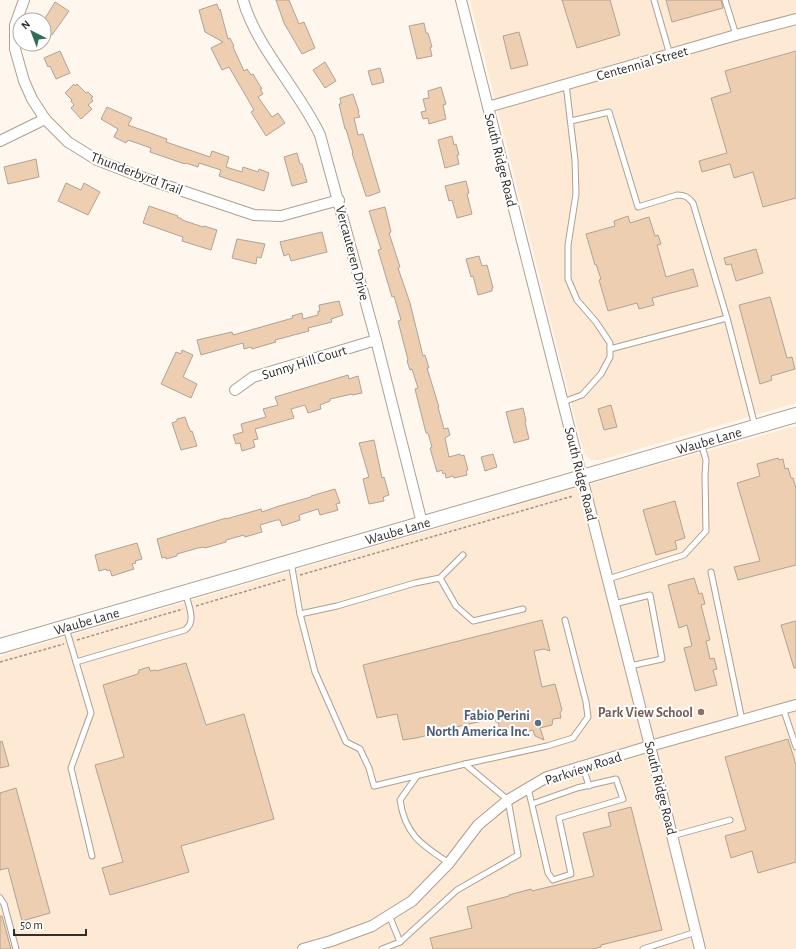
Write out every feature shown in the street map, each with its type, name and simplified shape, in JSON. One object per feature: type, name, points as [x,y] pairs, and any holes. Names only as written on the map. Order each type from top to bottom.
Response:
[{"type":"main road","name":"Waube Lane","points":[[0,646],[796,415]]},
{"type":"street","name":"Thunderbyrd Trail","points":[[24,0],[15,24],[15,49],[24,81],[32,99],[45,119],[68,142],[97,160],[141,177],[254,215],[281,216],[339,200]]},
{"type":"street","name":"Vercauteren Drive","points":[[243,0],[247,13],[264,45],[314,121],[320,135],[376,340],[422,523]]},
{"type":"street","name":"South Ridge Road","points":[[460,0],[608,579],[700,949]]},
{"type":"street","name":"Centennial Street","points":[[488,107],[796,19]]},
{"type":"street","points":[[0,141],[45,119]]},
{"type":"street","name":"Sunny Hill Court","points":[[235,390],[253,377],[376,340]]},
{"type":"street","name":"Parkview Road","points":[[303,949],[318,947],[372,926],[412,901],[449,863],[478,825],[508,800],[547,777],[796,705]]},
{"type":"lane","points":[[654,0],[670,55]]},
{"type":"lane","points":[[725,0],[736,35]]},
{"type":"lane","points":[[563,402],[582,395],[601,374],[610,357],[610,343],[596,322],[577,300],[568,278],[568,245],[576,194],[575,160],[566,84]]},
{"type":"lane","points":[[571,121],[609,112],[638,207],[676,195],[683,195],[689,198],[693,203],[727,318],[756,427]]},
{"type":"lane","points":[[610,349],[727,318]]},
{"type":"lane","points":[[608,579],[684,555],[706,531],[706,460],[701,442]]},
{"type":"lane","points":[[300,614],[337,606],[415,583],[440,578],[463,555]]},
{"type":"lane","points":[[291,562],[300,614],[315,672],[346,742],[360,749],[369,768],[374,786],[547,746],[573,738],[588,718],[586,702],[565,620]]},
{"type":"lane","points":[[711,572],[742,720]]},
{"type":"lane","points":[[440,578],[456,606],[473,621],[523,608]]},
{"type":"lane","points":[[76,662],[185,630],[192,621],[185,592]]},
{"type":"lane","points":[[614,604],[650,595],[662,659],[630,666]]},
{"type":"lane","points":[[65,627],[91,713],[71,768],[92,856]]},
{"type":"lane","points":[[783,708],[796,747]]},
{"type":"lane","points":[[382,949],[400,942],[457,890],[518,855],[508,800],[465,764]]},
{"type":"lane","points":[[583,767],[589,786]]},
{"type":"lane","points":[[417,776],[400,800],[402,812],[410,830],[424,846],[449,863]]},
{"type":"lane","points":[[528,788],[548,873],[553,880],[571,874],[559,818],[623,799],[616,779],[532,804]]},
{"type":"lane","points":[[672,836],[730,820]]},
{"type":"lane","points":[[0,898],[4,904],[16,949]]},
{"type":"lane","points":[[389,915],[400,942]]},
{"type":"lane","points":[[643,949],[696,932]]},
{"type":"lane","points":[[662,943],[663,949]]},
{"type":"path","points":[[567,494],[568,498]]},
{"type":"shaded area","points":[[470,0],[796,0],[796,403],[601,460],[591,460],[587,457],[584,453],[568,391]]},
{"type":"shaded area","points":[[796,426],[796,949],[0,949],[0,656],[642,469]]},
{"type":"building","points":[[276,0],[289,0],[299,24],[304,22],[315,48],[302,54],[284,23]]},
{"type":"building","points":[[562,0],[610,0],[620,35],[577,48]]},
{"type":"building","points":[[666,0],[721,0],[723,8],[672,22]]},
{"type":"building","points":[[55,2],[69,11],[52,35],[52,12],[49,12]]},
{"type":"building","points":[[217,4],[219,10],[220,9],[228,39],[230,38],[234,46],[233,47],[244,71],[247,69],[251,75],[253,74],[262,89],[260,89],[263,94],[258,97],[272,117],[278,113],[285,123],[266,136],[251,112],[254,110],[229,67],[222,70],[211,48],[223,42],[205,32],[199,10]]},
{"type":"building","points":[[424,23],[426,33],[428,33],[432,47],[430,47],[432,56],[417,59],[409,26]]},
{"type":"building","points":[[519,32],[528,65],[511,69],[503,36]]},
{"type":"building","points":[[60,51],[70,73],[56,79],[50,66],[48,67],[44,58]]},
{"type":"building","points":[[796,51],[796,198],[763,207],[753,172],[734,178],[730,164],[702,172],[699,161],[727,153],[711,98],[731,92],[725,71]]},
{"type":"building","points":[[325,62],[336,81],[325,88],[313,70]]},
{"type":"building","points":[[380,68],[384,82],[372,85],[368,71]]},
{"type":"building","points":[[74,84],[75,86],[77,84],[86,93],[88,92],[93,97],[91,98],[93,101],[88,105],[92,109],[81,119],[71,108],[74,105],[71,101],[72,100],[65,93]]},
{"type":"building","points":[[441,87],[446,104],[443,105],[446,119],[429,124],[428,118],[423,119],[421,112],[426,111],[423,99],[429,98],[428,91]]},
{"type":"building","points":[[353,94],[360,117],[354,118],[358,135],[363,134],[380,192],[369,196],[366,196],[352,153],[339,104],[341,104],[340,98]]},
{"type":"building","points":[[107,107],[132,118],[128,125],[167,139],[166,142],[210,157],[212,151],[229,157],[226,167],[242,172],[243,167],[258,172],[259,169],[269,173],[264,191],[219,176],[221,170],[199,163],[198,167],[185,164],[150,152],[151,148],[128,140],[126,143],[114,137],[118,129],[101,119]]},
{"type":"building","points":[[452,136],[454,145],[456,144],[459,155],[457,155],[459,164],[445,168],[438,140]]},
{"type":"building","points":[[297,153],[307,182],[292,186],[284,157]]},
{"type":"building","points":[[36,159],[39,177],[8,184],[4,167]]},
{"type":"building","points":[[466,181],[469,193],[467,194],[472,214],[457,218],[452,200],[449,201],[445,186]]},
{"type":"building","points":[[66,183],[81,190],[84,183],[100,192],[88,215],[58,201]]},
{"type":"building","points":[[149,206],[178,216],[177,217],[182,220],[217,230],[211,250],[182,241],[183,237],[143,223]]},
{"type":"building","points":[[385,207],[391,232],[389,233],[400,267],[398,268],[410,303],[423,356],[425,355],[429,368],[427,368],[444,429],[448,428],[450,435],[445,438],[449,457],[460,454],[461,456],[464,455],[468,470],[466,471],[467,475],[446,478],[445,473],[443,474],[442,470],[437,472],[430,448],[432,447],[428,433],[426,433],[415,389],[418,388],[412,369],[410,370],[407,361],[398,321],[401,320],[394,296],[392,297],[378,250],[381,249],[369,211]]},
{"type":"building","points":[[628,216],[630,223],[649,217],[655,236],[658,235],[661,244],[657,245],[666,277],[693,269],[698,286],[652,298],[654,305],[639,309],[637,303],[608,311],[599,280],[601,279],[596,264],[595,265],[586,234],[615,226],[614,221]]},
{"type":"building","points":[[322,232],[327,252],[291,261],[289,254],[284,256],[280,242]]},
{"type":"building","points":[[237,239],[265,244],[261,258],[257,257],[256,264],[232,258]]},
{"type":"building","points":[[756,249],[763,273],[736,281],[731,264],[726,265],[724,258]]},
{"type":"building","points":[[479,256],[482,266],[487,265],[493,288],[492,291],[478,295],[473,276],[471,277],[466,259]]},
{"type":"building","points":[[770,297],[787,358],[792,357],[795,369],[771,376],[772,380],[760,384],[739,305]]},
{"type":"building","points":[[339,301],[343,315],[331,319],[332,322],[308,328],[309,331],[275,340],[276,342],[252,349],[251,347],[244,349],[243,343],[201,355],[197,340],[232,332],[233,335],[293,318],[292,316],[302,313],[303,319],[318,315],[318,311],[320,311],[319,305]]},
{"type":"building","points":[[182,350],[193,355],[183,377],[197,384],[191,398],[161,384],[176,352],[181,354]]},
{"type":"building","points":[[348,375],[349,379],[358,376],[362,393],[330,399],[330,401],[320,405],[321,409],[308,413],[305,405],[291,409],[294,418],[255,429],[258,439],[253,440],[255,447],[242,451],[240,443],[236,444],[233,435],[243,432],[241,424],[266,417],[263,409],[278,405],[275,397]]},
{"type":"building","points":[[611,405],[617,427],[604,430],[598,409]]},
{"type":"building","points":[[523,408],[529,439],[514,443],[506,412]]},
{"type":"building","points":[[185,417],[197,446],[181,450],[172,423],[177,421],[177,419]]},
{"type":"building","points":[[374,440],[382,478],[384,477],[389,495],[383,497],[384,501],[369,504],[363,479],[369,477],[359,443]]},
{"type":"building","points":[[493,454],[497,467],[485,471],[481,457]]},
{"type":"building","points":[[778,458],[779,460],[783,459],[785,469],[788,468],[796,488],[796,565],[738,580],[734,567],[760,561],[737,483],[760,476],[757,464]]},
{"type":"building","points":[[335,489],[340,503],[336,504],[338,510],[320,515],[318,509],[299,515],[300,520],[282,526],[280,520],[277,520],[260,525],[262,532],[226,540],[226,542],[205,548],[198,548],[166,559],[166,557],[162,558],[157,539],[261,509],[262,512]]},
{"type":"building","points":[[675,501],[685,538],[675,541],[677,549],[656,555],[643,510]]},
{"type":"building","points":[[137,543],[142,559],[135,561],[136,563],[132,564],[134,569],[112,576],[110,570],[107,571],[106,569],[99,571],[95,555]]},
{"type":"building","points":[[694,578],[699,594],[702,593],[705,604],[701,605],[710,640],[706,641],[710,659],[714,658],[717,669],[713,670],[717,685],[695,691],[684,648],[692,646],[687,625],[679,628],[668,585]]},
{"type":"building","points":[[542,620],[550,651],[544,649],[534,651],[542,687],[555,684],[562,710],[560,713],[561,718],[553,719],[552,725],[540,728],[544,740],[535,736],[533,730],[525,732],[521,728],[501,733],[498,722],[496,722],[495,718],[403,740],[397,714],[377,718],[363,665]]},
{"type":"building","points":[[796,621],[796,668],[794,668],[781,625]]},
{"type":"building","points":[[186,663],[206,725],[244,714],[274,819],[181,846],[189,872],[110,895],[102,868],[123,862],[95,765],[124,757],[103,685],[138,674],[139,670],[149,667],[150,671],[156,671]]},
{"type":"building","points":[[788,739],[796,765],[796,862],[758,873],[752,851],[731,858],[725,836],[746,830],[725,757]]},
{"type":"building","points":[[2,741],[9,766],[0,768],[0,742]]},
{"type":"building","points":[[16,788],[50,913],[22,921],[8,868],[0,870],[0,793]]},
{"type":"building","points":[[631,807],[662,930],[601,945],[601,947],[593,949],[433,949],[430,938],[472,928],[467,907],[531,889],[532,891],[594,876],[583,833],[611,826],[608,813]]},
{"type":"building","points":[[0,916],[2,916],[11,949],[0,949]]},
{"type":"place","name":"Park View School","points":[[701,712]]},
{"type":"place","name":"Fabio Perini North America Inc.","points":[[538,723]]}]
